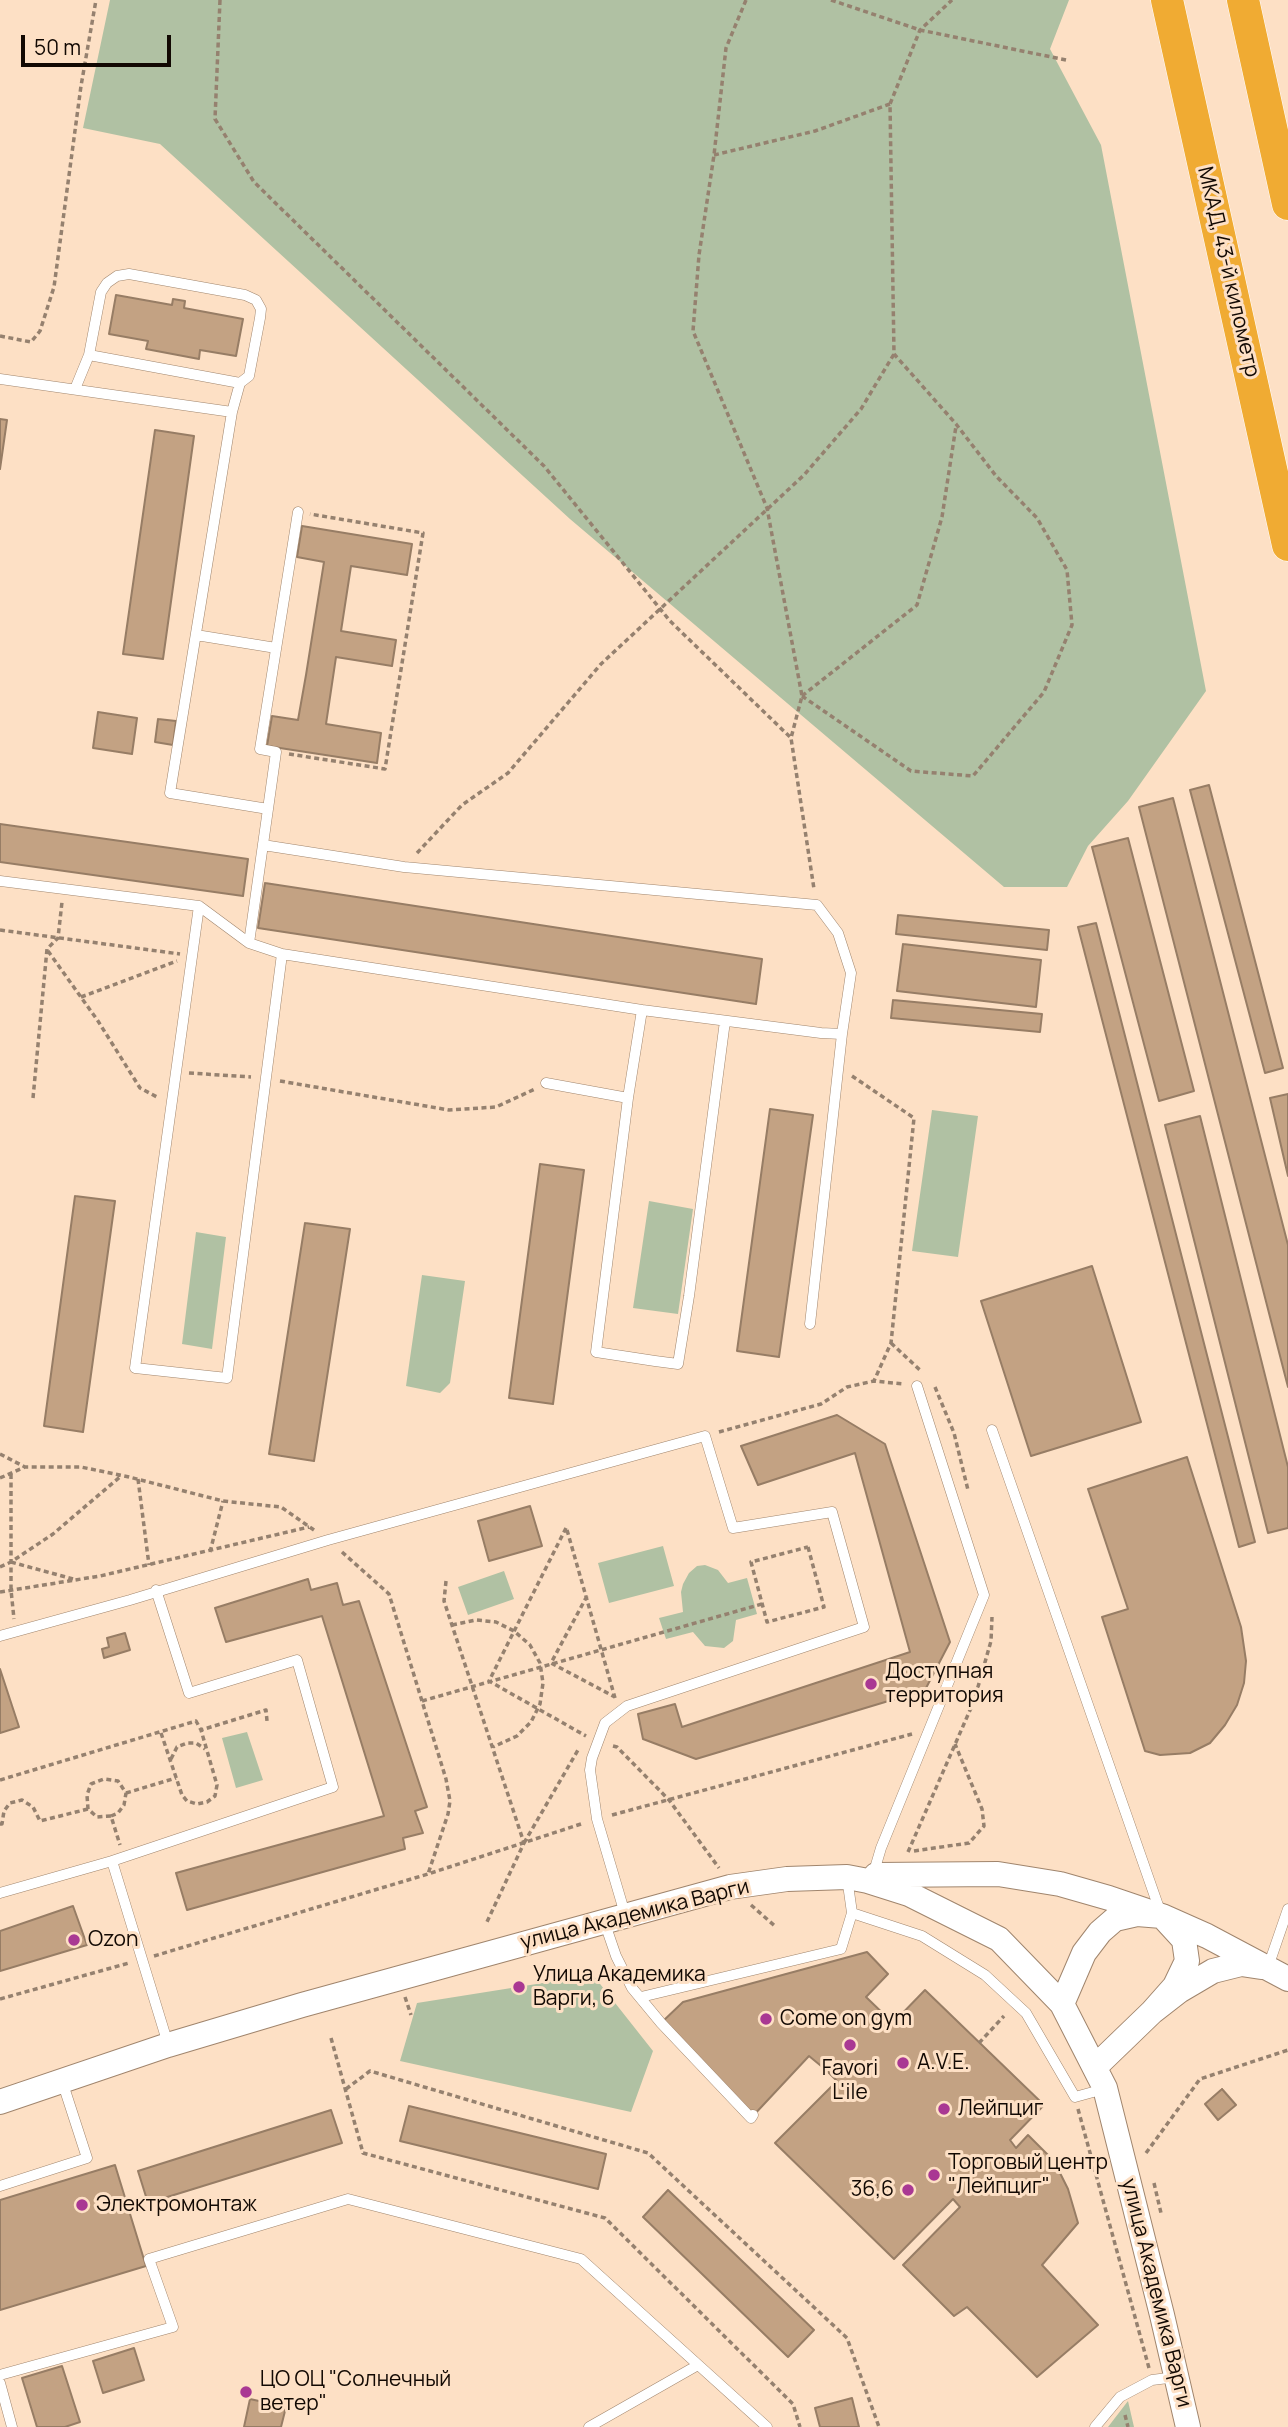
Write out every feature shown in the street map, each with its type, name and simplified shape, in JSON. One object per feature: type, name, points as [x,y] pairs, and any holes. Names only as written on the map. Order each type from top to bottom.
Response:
[{"type":"highway","name":"МКАД, 43-й километр","points":[[1167,0],[1288,545]]},
{"type":"highway","points":[[1243,0],[1288,204]]},
{"type":"street","points":[[835,1878],[998,1874],[1060,1884],[1162,1916],[1281,1974]]},
{"type":"street","name":"улица Академика Варги","points":[[0,2102],[168,2045],[400,1976],[730,1887],[787,1879],[835,1878],[868,1881],[909,1894],[999,1939],[1062,2004],[1100,2078],[1165,2379],[1188,2427]]},
{"type":"street","points":[[1062,2004],[1084,1953],[1100,1932],[1115,1919],[1137,1913],[1162,1916],[1184,1940],[1187,1961],[1175,1986],[1100,2078]]},
{"type":"street","points":[[1152,2012],[1179,1991],[1213,1971],[1241,1964],[1281,1974]]},
{"type":"lane","points":[[75,389],[89,355],[101,292],[107,283],[117,276],[129,274],[232,293],[256,300],[261,309],[251,369],[240,383],[232,412],[170,793],[268,809]]},
{"type":"lane","points":[[89,355],[240,383]]},
{"type":"lane","points":[[0,379],[232,412]]},
{"type":"lane","points":[[249,943],[276,752],[260,749],[298,512]]},
{"type":"lane","points":[[196,635],[276,648]]},
{"type":"lane","points":[[263,845],[404,867],[817,905],[838,933],[851,973],[810,1324]]},
{"type":"lane","points":[[0,881],[199,906],[249,943],[282,954],[642,1010],[842,1034]]},
{"type":"lane","points":[[199,906],[135,1368],[227,1378],[282,954]]},
{"type":"lane","points":[[642,1010],[628,1098],[596,1352],[678,1364],[690,1296],[725,1021]]},
{"type":"lane","points":[[546,1083],[628,1098]]},
{"type":"lane","points":[[872,1875],[984,1595],[917,1386]]},
{"type":"lane","points":[[992,1430],[1162,1916]]},
{"type":"lane","points":[[0,1636],[328,1540],[705,1436],[733,1528],[832,1512],[864,1627],[626,1706],[606,1723],[590,1770],[614,1918],[616,1956],[632,1988],[661,2023],[751,2118],[754,2115]]},
{"type":"lane","points":[[0,1894],[112,1861],[333,1787],[297,1660],[190,1693],[156,1590]]},
{"type":"lane","points":[[112,1861],[168,2045]]},
{"type":"lane","points":[[641,1997],[841,1949],[852,1913],[835,1878]]},
{"type":"lane","points":[[1281,1974],[1288,1909]]},
{"type":"lane","points":[[852,1913],[922,1936],[985,1975],[1026,2013],[1075,2096],[1100,2078]]},
{"type":"lane","points":[[0,2186],[87,2158],[61,2081]]},
{"type":"lane","points":[[0,2375],[173,2327],[149,2259],[348,2199],[581,2259],[767,2427]]},
{"type":"lane","points":[[589,2427],[698,2365]]},
{"type":"lane","points":[[1095,2427],[1121,2397],[1165,2379]]},
{"type":"lane","points":[[0,2383],[12,2427]]},
{"type":"path","points":[[0,336],[31,342],[40,331],[54,287],[81,86],[96,0]]},
{"type":"path","points":[[220,0],[215,119],[254,182],[544,466],[660,609],[792,738]]},
{"type":"path","points":[[746,0],[726,48],[699,255],[693,331],[767,508],[802,696],[792,738],[817,905]]},
{"type":"path","points":[[831,0],[920,30],[1066,60]]},
{"type":"path","points":[[404,867],[462,805],[508,773],[601,664],[804,475],[861,409],[894,354],[890,104],[920,30],[952,0]]},
{"type":"path","points":[[714,155],[815,131],[890,104]]},
{"type":"path","points":[[802,696],[911,771],[973,776],[1044,692],[1072,625],[1067,570],[1037,518],[996,476],[956,424],[894,354]]},
{"type":"path","points":[[802,696],[917,605],[942,517],[956,424]]},
{"type":"path","points":[[276,752],[385,769],[423,533],[298,512]]},
{"type":"path","points":[[33,1098],[47,949],[58,938],[64,889]]},
{"type":"path","points":[[0,930],[192,956]]},
{"type":"path","points":[[47,949],[140,1088],[172,1103]]},
{"type":"path","points":[[81,997],[192,956]]},
{"type":"path","points":[[838,1067],[914,1118],[891,1343],[874,1381]]},
{"type":"path","points":[[176,1072],[266,1078],[449,1110],[496,1107],[546,1083]]},
{"type":"path","points":[[891,1343],[924,1374]]},
{"type":"path","points":[[705,1436],[821,1404],[847,1387],[874,1381],[917,1386]]},
{"type":"path","points":[[933,1382],[954,1433],[970,1500]]},
{"type":"path","points":[[0,1454],[25,1467]]},
{"type":"path","points":[[0,1478],[25,1467],[81,1467],[223,1502],[281,1507],[328,1540],[389,1594],[446,1779],[450,1801],[449,1814],[428,1874]]},
{"type":"path","points":[[11,1474],[11,1590],[16,1631]]},
{"type":"path","points":[[0,1567],[53,1534],[122,1475]]},
{"type":"path","points":[[138,1479],[149,1565]]},
{"type":"path","points":[[210,1552],[223,1502]]},
{"type":"path","points":[[0,1592],[149,1565],[310,1527]]},
{"type":"path","points":[[489,1681],[566,1528],[618,1712]]},
{"type":"path","points":[[808,1547],[824,1607],[767,1622],[762,1604],[751,1562],[808,1547]]},
{"type":"path","points":[[11,1562],[77,1580]]},
{"type":"path","points":[[446,1581],[444,1601],[524,1843]]},
{"type":"path","points":[[551,1663],[587,1595]]},
{"type":"path","points":[[422,1701],[762,1604]]},
{"type":"path","points":[[908,1852],[974,1700],[991,1641],[993,1605]]},
{"type":"path","points":[[452,1625],[476,1620],[496,1622],[514,1631],[530,1645],[540,1666],[543,1683],[538,1709],[531,1722],[517,1736],[493,1747]]},
{"type":"path","points":[[551,1663],[615,1697]]},
{"type":"path","points":[[489,1681],[586,1736],[617,1747],[669,1800],[717,1864],[730,1887],[776,1927]]},
{"type":"path","points":[[201,1730],[266,1710],[267,1721]]},
{"type":"path","points":[[0,1780],[196,1721],[217,1786],[215,1796],[197,1804],[187,1801],[182,1795],[160,1732]]},
{"type":"path","points":[[0,1999],[428,1874],[597,1819],[929,1730]]},
{"type":"path","points":[[486,1924],[524,1843],[586,1736]]},
{"type":"path","points":[[170,1760],[177,1747],[187,1743],[197,1743],[207,1751]]},
{"type":"path","points":[[881,1848],[906,1855],[908,1852],[969,1843],[984,1826],[982,1809],[955,1744]]},
{"type":"path","points":[[126,1793],[176,1778]]},
{"type":"path","points":[[104,1779],[118,1781],[126,1793],[124,1805],[118,1813],[111,1816],[97,1817],[88,1809],[87,1796],[91,1784],[104,1779]]},
{"type":"path","points":[[0,1824],[10,1802],[22,1800],[33,1807],[40,1821],[88,1809]]},
{"type":"path","points":[[111,1816],[124,1857]]},
{"type":"path","points":[[979,2043],[1004,2016]]},
{"type":"path","points":[[331,2038],[363,2153],[605,2218],[793,2404],[800,2427]]},
{"type":"path","points":[[1146,2153],[1200,2078],[1288,2050]]},
{"type":"path","points":[[346,2089],[370,2071],[649,2153],[847,2338],[879,2427]]},
{"type":"path","points":[[1075,2096],[1165,2379]]},
{"type":"green space","points":[[110,0],[1069,0],[1050,49],[1101,145],[1206,691],[1128,801],[1088,846],[1067,887],[1004,887],[570,519],[160,144],[83,128]]},
{"type":"green space","points":[[932,1110],[978,1116],[958,1257],[912,1251]]},
{"type":"green space","points":[[649,1201],[693,1209],[678,1314],[633,1308]]},
{"type":"green space","points":[[196,1232],[226,1237],[212,1349],[182,1344]]},
{"type":"green space","points":[[422,1275],[465,1281],[450,1383],[440,1393],[406,1386]]},
{"type":"green space","points":[[663,1546],[674,1586],[609,1603],[598,1563]]},
{"type":"green space","points":[[705,1565],[718,1570],[728,1583],[747,1578],[757,1614],[736,1620],[733,1641],[724,1648],[705,1646],[693,1632],[666,1639],[659,1618],[683,1612],[683,1584],[697,1566]]},
{"type":"green space","points":[[504,1571],[514,1599],[468,1615],[458,1587]]},
{"type":"green space","points":[[247,1732],[263,1780],[236,1788],[222,1738]]},
{"type":"green space","points":[[593,1975],[653,2051],[631,2112],[400,2061],[417,2003]]},
{"type":"green space","points":[[1128,2401],[1134,2427],[1108,2427]]},
{"type":"building","points":[[116,295],[172,305],[173,299],[185,301],[184,308],[243,319],[236,356],[200,350],[199,359],[146,349],[148,341],[109,334]]},
{"type":"building","points":[[0,419],[7,420],[0,469]]},
{"type":"building","points":[[155,430],[194,436],[163,659],[123,654]]},
{"type":"building","points":[[302,526],[412,544],[407,575],[351,566],[341,631],[396,640],[392,666],[336,657],[326,724],[381,733],[377,763],[267,746],[272,716],[298,720],[324,562],[297,557]]},
{"type":"building","points":[[98,712],[137,718],[132,754],[93,748]]},
{"type":"building","points":[[158,719],[176,721],[173,745],[155,742]]},
{"type":"building","points":[[1209,785],[1283,1068],[1265,1073],[1190,790]]},
{"type":"building","points":[[1173,798],[1288,1245],[1288,1387],[1139,807]]},
{"type":"building","points":[[0,824],[248,859],[243,896],[0,862]]},
{"type":"building","points":[[1128,838],[1194,1091],[1159,1101],[1092,847]]},
{"type":"building","points":[[265,883],[762,959],[756,1004],[258,928]]},
{"type":"building","points":[[898,915],[1049,930],[1047,950],[896,934]]},
{"type":"building","points":[[1096,923],[1255,1542],[1239,1547],[1078,927]]},
{"type":"building","points":[[903,944],[1041,960],[1036,1007],[897,991]]},
{"type":"building","points":[[893,1000],[1042,1014],[1040,1032],[891,1018]]},
{"type":"building","points":[[1288,1094],[1288,1176],[1270,1098]]},
{"type":"building","points":[[770,1109],[813,1115],[779,1357],[737,1351]]},
{"type":"building","points":[[1200,1116],[1288,1467],[1288,1528],[1268,1533],[1165,1125]]},
{"type":"building","points":[[540,1164],[584,1170],[553,1404],[509,1398]]},
{"type":"building","points":[[75,1196],[115,1201],[83,1432],[44,1426]]},
{"type":"building","points":[[305,1223],[350,1229],[314,1461],[269,1454]]},
{"type":"building","points":[[1092,1266],[1141,1422],[1031,1456],[981,1301]]},
{"type":"building","points":[[837,1415],[885,1444],[950,1642],[925,1690],[696,1759],[643,1739],[638,1714],[675,1704],[682,1727],[910,1652],[855,1453],[758,1485],[741,1446]]},
{"type":"building","points":[[1187,1457],[1241,1627],[1246,1661],[1244,1683],[1237,1705],[1210,1743],[1190,1753],[1160,1755],[1145,1751],[1102,1617],[1128,1609],[1088,1489]]},
{"type":"building","points":[[530,1506],[542,1546],[489,1561],[478,1521]]},
{"type":"building","points":[[308,1579],[311,1590],[337,1583],[343,1605],[359,1601],[427,1807],[415,1811],[423,1833],[403,1838],[405,1849],[187,1910],[176,1873],[384,1816],[322,1616],[226,1642],[215,1608]]},
{"type":"building","points":[[125,1633],[130,1650],[104,1658],[102,1649],[109,1647],[107,1638]]},
{"type":"building","points":[[0,1669],[19,1727],[0,1733]]},
{"type":"building","points":[[73,1906],[87,1945],[0,1971],[0,1931]]},
{"type":"building","name":"Торговый центр \"Лейпциг\"","points":[[867,1952],[888,1974],[866,1997],[893,2023],[925,1990],[1044,2105],[1010,2140],[1016,2148],[1028,2135],[1054,2161],[1068,2189],[1078,2223],[1042,2265],[1098,2325],[1037,2377],[967,2307],[954,2316],[903,2265],[960,2207],[953,2199],[894,2259],[775,2143],[837,2081],[826,2070],[809,2056],[751,2118],[661,2023],[683,2002]]},
{"type":"building","points":[[1222,2089],[1236,2105],[1218,2120],[1205,2104]]},
{"type":"building","points":[[409,2106],[606,2154],[598,2189],[400,2141]]},
{"type":"building","points":[[331,2110],[342,2143],[148,2203],[138,2171]]},
{"type":"building","points":[[115,2165],[146,2266],[0,2310],[0,2200]]},
{"type":"building","points":[[668,2190],[814,2330],[788,2357],[643,2217]]},
{"type":"building","points":[[134,2348],[144,2380],[103,2393],[93,2361]]},
{"type":"building","points":[[62,2366],[80,2422],[65,2427],[37,2427],[22,2378]]},
{"type":"building","points":[[852,2398],[859,2427],[820,2427],[815,2408]]},
{"type":"building","points":[[250,2399],[286,2407],[281,2427],[244,2427]]},
{"type":"place","name":"Доступная территория","points":[[871,1684]]},
{"type":"place","name":"Ozon","points":[[74,1940]]},
{"type":"place","name":"Улица Академика Варги, 6","points":[[519,1987]]},
{"type":"place","name":"Come on gym","points":[[766,2019]]},
{"type":"place","name":"Favori L'ile","points":[[850,2045]]},
{"type":"place","name":"A.V.E.","points":[[903,2063]]},
{"type":"place","name":"Лейпциг","points":[[944,2109]]},
{"type":"place","name":"Торговый центр \"Лейпциг\"","points":[[934,2175]]},
{"type":"place","name":"36,6","points":[[908,2190]]},
{"type":"place","name":"Электромонтаж","points":[[82,2205]]},
{"type":"place","name":"ЦО ОЦ \"Солнечный ветер\"","points":[[246,2392]]}]
